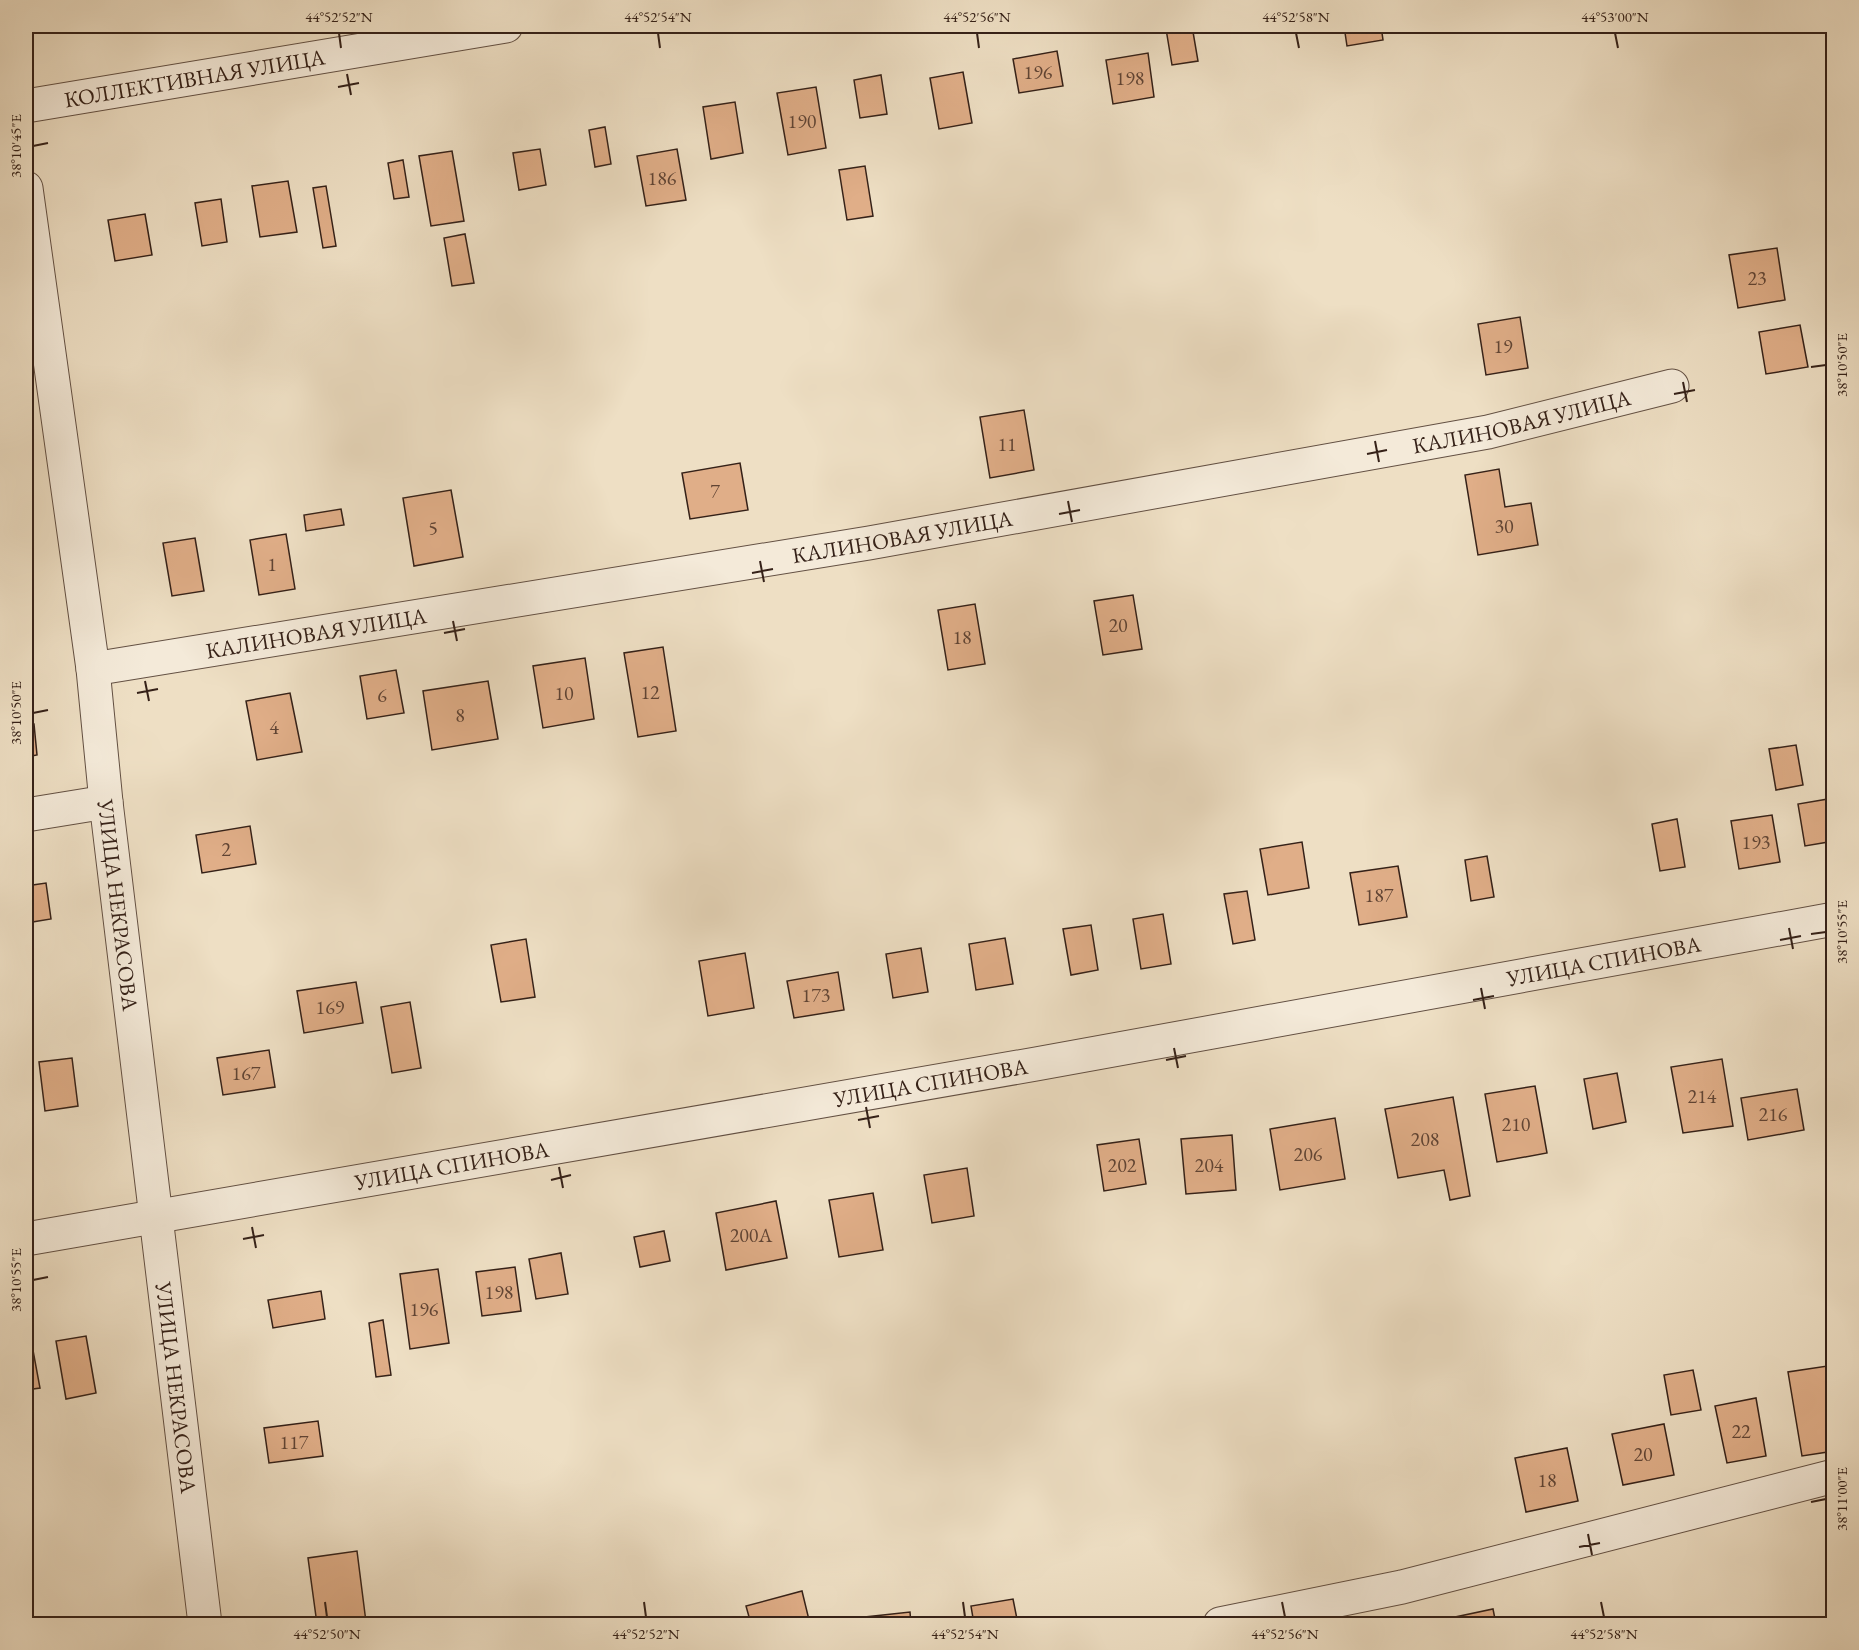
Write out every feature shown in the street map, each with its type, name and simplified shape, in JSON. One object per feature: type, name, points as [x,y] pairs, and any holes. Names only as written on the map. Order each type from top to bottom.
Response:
[{"type":"street","name":"КОЛЛЕКТИВНАЯ УЛИЦА","points":[[26,106],[506,26]]},
{"type":"street","name":"УЛИЦА НЕКРАСОВА","points":[[26,188],[93,669],[106,802],[204,1624]]},
{"type":"street","name":"КАЛИНОВАЯ УЛИЦА","points":[[93,669],[881,541],[1488,432],[1672,386]]},
{"type":"street","points":[[26,815],[106,802]]},
{"type":"street","name":"УЛИЦА СПИНОВА","points":[[26,1239],[1012,1068],[1833,919]]},
{"type":"street","points":[[1221,1624],[1401,1587],[1833,1476]]},
{"type":"building","points":[[1192,26],[1198,61],[1172,65],[1166,29]]},
{"type":"building","points":[[1344,26],[1381,26],[1383,40],[1347,46]]},
{"type":"building","points":[[1057,51],[1063,86],[1019,93],[1013,59]]},
{"type":"building","points":[[1148,53],[1154,97],[1113,104],[1106,60]]},
{"type":"building","points":[[963,72],[972,123],[939,129],[930,78]]},
{"type":"building","points":[[881,75],[887,114],[860,118],[854,80]]},
{"type":"building","points":[[816,87],[826,148],[788,155],[777,93]]},
{"type":"building","points":[[735,102],[743,153],[711,159],[703,107]]},
{"type":"building","points":[[605,127],[611,164],[595,167],[589,130]]},
{"type":"building","points":[[540,149],[546,185],[519,190],[513,153]]},
{"type":"building","points":[[677,149],[686,200],[646,206],[637,156]]},
{"type":"building","points":[[452,151],[464,221],[431,226],[419,156]]},
{"type":"building","points":[[403,160],[409,197],[394,199],[388,163]]},
{"type":"building","points":[[865,166],[873,216],[847,220],[839,170]]},
{"type":"building","points":[[288,181],[297,232],[260,237],[252,186]]},
{"type":"building","points":[[326,186],[336,246],[323,248],[313,188]]},
{"type":"building","points":[[221,199],[227,242],[202,246],[195,203]]},
{"type":"building","points":[[145,214],[152,255],[115,261],[108,220]]},
{"type":"building","points":[[465,234],[474,283],[452,286],[444,238]]},
{"type":"building","points":[[1777,248],[1785,300],[1738,308],[1729,255]]},
{"type":"building","points":[[1520,317],[1528,368],[1486,375],[1478,324]]},
{"type":"building","points":[[1800,325],[1808,367],[1766,374],[1759,332]]},
{"type":"building","points":[[1024,410],[1034,470],[990,478],[980,417]]},
{"type":"building","points":[[740,463],[748,510],[690,519],[682,473]]},
{"type":"building","points":[[1499,469],[1505,507],[1531,503],[1538,545],[1478,555],[1465,475]]},
{"type":"building","points":[[451,490],[463,557],[414,566],[403,498]]},
{"type":"building","points":[[341,509],[344,525],[306,531],[304,515]]},
{"type":"building","points":[[286,534],[295,589],[259,595],[250,540]]},
{"type":"building","points":[[195,538],[204,591],[172,596],[163,543]]},
{"type":"building","points":[[1133,595],[1142,649],[1103,655],[1094,601]]},
{"type":"building","points":[[975,604],[985,664],[948,670],[938,610]]},
{"type":"building","points":[[663,647],[676,731],[638,737],[624,653]]},
{"type":"building","points":[[585,658],[594,719],[543,728],[533,666]]},
{"type":"building","points":[[396,670],[404,713],[367,719],[360,676]]},
{"type":"building","points":[[488,681],[498,739],[432,750],[423,691]]},
{"type":"building","points":[[290,693],[302,752],[257,760],[246,701]]},
{"type":"building","points":[[34,724],[37,755],[26,757],[26,725]]},
{"type":"building","points":[[1796,745],[1803,785],[1776,790],[1769,749]]},
{"type":"building","points":[[1834,798],[1834,841],[1805,846],[1798,804]]},
{"type":"building","points":[[1772,815],[1780,862],[1739,869],[1731,821]]},
{"type":"building","points":[[1677,819],[1685,867],[1660,871],[1652,824]]},
{"type":"building","points":[[250,826],[256,864],[202,873],[196,835]]},
{"type":"building","points":[[1302,842],[1309,888],[1268,895],[1260,849]]},
{"type":"building","points":[[1487,856],[1494,897],[1471,901],[1465,860]]},
{"type":"building","points":[[1398,866],[1407,917],[1359,925],[1350,873]]},
{"type":"building","points":[[46,883],[51,919],[26,923],[26,886]]},
{"type":"building","points":[[1247,891],[1255,940],[1233,944],[1224,894]]},
{"type":"building","points":[[1163,914],[1171,964],[1141,969],[1133,919]]},
{"type":"building","points":[[1091,925],[1098,970],[1071,975],[1063,929]]},
{"type":"building","points":[[1005,938],[1013,984],[976,990],[969,944]]},
{"type":"building","points":[[526,939],[535,997],[501,1002],[491,945]]},
{"type":"building","points":[[921,948],[928,992],[893,998],[886,954]]},
{"type":"building","points":[[745,953],[754,1008],[708,1016],[699,961]]},
{"type":"building","points":[[838,972],[844,1010],[794,1018],[787,981]]},
{"type":"building","points":[[356,982],[363,1023],[304,1033],[297,991]]},
{"type":"building","points":[[410,1002],[421,1068],[392,1073],[381,1007]]},
{"type":"building","points":[[269,1050],[275,1087],[223,1095],[217,1058]]},
{"type":"building","points":[[72,1058],[78,1106],[45,1111],[39,1062]]},
{"type":"building","points":[[1722,1059],[1733,1126],[1683,1133],[1671,1067]]},
{"type":"building","points":[[1617,1073],[1626,1122],[1593,1129],[1584,1079]]},
{"type":"building","points":[[1535,1086],[1547,1153],[1497,1162],[1485,1094]]},
{"type":"building","points":[[1797,1089],[1804,1130],[1748,1140],[1741,1098]]},
{"type":"building","points":[[1453,1097],[1470,1196],[1450,1200],[1444,1170],[1398,1178],[1385,1109]]},
{"type":"building","points":[[1335,1118],[1345,1179],[1280,1190],[1270,1129]]},
{"type":"building","points":[[1232,1135],[1236,1190],[1186,1194],[1181,1139]]},
{"type":"building","points":[[1139,1139],[1146,1184],[1104,1191],[1097,1145]]},
{"type":"building","points":[[967,1168],[974,1216],[932,1223],[924,1175]]},
{"type":"building","points":[[873,1193],[883,1250],[839,1257],[829,1200]]},
{"type":"building","points":[[776,1201],[787,1258],[726,1270],[716,1213]]},
{"type":"building","points":[[664,1231],[670,1261],[640,1267],[634,1237]]},
{"type":"building","points":[[561,1253],[568,1294],[536,1299],[529,1259]]},
{"type":"building","points":[[515,1267],[521,1311],[482,1316],[476,1272]]},
{"type":"building","points":[[438,1269],[449,1343],[410,1349],[400,1274]]},
{"type":"building","points":[[321,1291],[325,1319],[273,1328],[268,1300]]},
{"type":"building","points":[[383,1320],[391,1375],[376,1377],[369,1323]]},
{"type":"building","points":[[86,1336],[96,1393],[66,1399],[56,1341]]},
{"type":"building","points":[[32,1345],[40,1388],[26,1390],[26,1346]]},
{"type":"building","points":[[1834,1365],[1834,1451],[1802,1456],[1788,1372]]},
{"type":"building","points":[[1693,1370],[1701,1410],[1671,1415],[1664,1375]]},
{"type":"building","points":[[1756,1398],[1766,1456],[1727,1463],[1715,1406]]},
{"type":"building","points":[[318,1421],[323,1456],[269,1463],[264,1428]]},
{"type":"building","points":[[1664,1424],[1674,1475],[1623,1485],[1612,1434]]},
{"type":"building","points":[[1567,1448],[1578,1501],[1526,1512],[1515,1458]]},
{"type":"building","points":[[357,1551],[366,1622],[317,1624],[308,1558]]},
{"type":"building","points":[[802,1591],[810,1624],[751,1624],[746,1606]]},
{"type":"building","points":[[1013,1599],[1018,1624],[974,1624],[971,1606]]},
{"type":"building","points":[[1493,1609],[1496,1624],[1422,1624]]},
{"type":"building","points":[[910,1612],[911,1624],[865,1624],[865,1617]]}]
